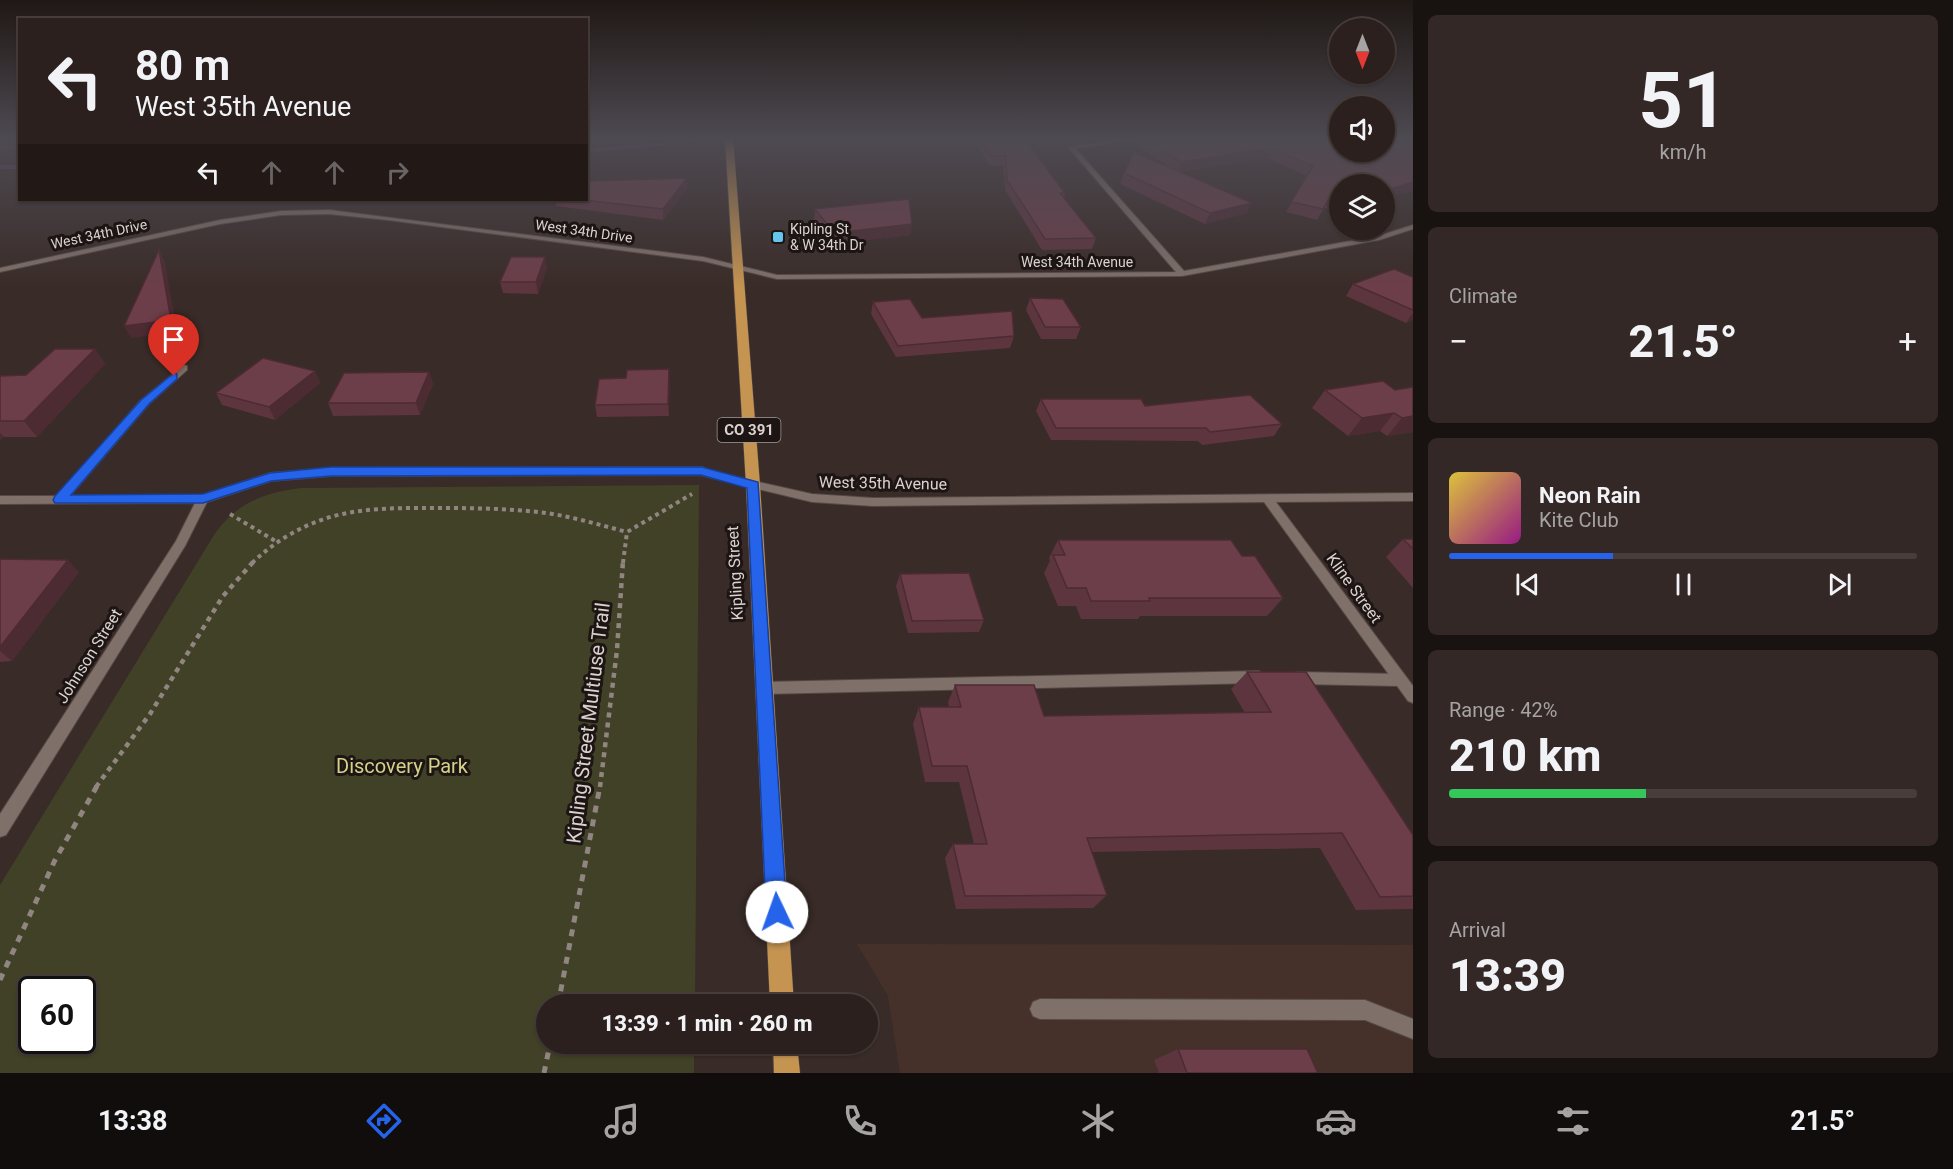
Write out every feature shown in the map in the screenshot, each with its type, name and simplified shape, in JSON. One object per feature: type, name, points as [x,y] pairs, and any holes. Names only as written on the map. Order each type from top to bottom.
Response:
[{"type":"main road","name":"Kipling Street","points":[[732,188],[753,485],[781,994]]},
{"type":"main road","points":[[785,1054],[786,1073]]},
{"type":"street","points":[[1107,188],[1182,274]]},
{"type":"street","name":"West 34th Drive","points":[[0,270],[220,222],[281,213],[319,212],[388,218],[703,259],[738,269]]},
{"type":"street","name":"West 34th Avenue","points":[[738,269],[777,277],[1182,274],[1379,238],[1413,227]]},
{"type":"street","points":[[60,500],[145,402],[184,368]]},
{"type":"street","name":"West 35th Avenue","points":[[0,500],[203,499],[270,477],[331,472],[702,471],[812,498],[873,502],[1413,497]]},
{"type":"street","name":"Johnson Street","points":[[0,829],[181,543],[203,499]]},
{"type":"street","name":"Kline Street","points":[[1268,499],[1413,697]]},
{"type":"street","points":[[764,688],[1277,678],[1400,680]]},
{"type":"street","points":[[1040,1009],[1365,1010],[1413,1029]]},
{"type":"path","points":[[0,980],[14,946],[94,788],[155,706],[198,630],[217,603],[255,560],[277,542],[306,525],[329,517],[398,508],[544,513],[627,532],[701,489]]},
{"type":"path","points":[[203,499],[277,542]]},
{"type":"path","name":"Kipling Street Multiuse Trail","points":[[560,994],[597,808],[617,650],[622,566],[627,532]]},
{"type":"path","points":[[544,1073],[548,1054]]},
{"type":"shaded area","points":[[857,944],[1413,945],[1413,1073],[900,1073],[888,996]]},
{"type":"green space","name":"Discovery Park","points":[[699,485],[695,994],[536,994],[536,1054],[694,1054],[694,1073],[0,1073],[0,885],[222,524],[252,501],[302,488]]},
{"type":"building","points":[[588,188],[679,188],[663,209],[588,201]]},
{"type":"building","points":[[1012,188],[1061,188],[1065,193],[1060,193],[1096,238],[1045,239]]},
{"type":"building","points":[[1156,188],[1217,188],[1252,203],[1210,213]]},
{"type":"building","points":[[1300,188],[1329,188],[1329,199],[1323,209],[1291,202]]},
{"type":"building","points":[[909,199],[912,224],[834,233],[815,209]]},
{"type":"building","points":[[159,250],[171,320],[124,326]]},
{"type":"building","points":[[511,257],[545,257],[536,282],[500,282]]},
{"type":"building","points":[[1394,269],[1413,277],[1413,310],[1353,284]]},
{"type":"building","points":[[1030,298],[1063,299],[1081,327],[1045,327]]},
{"type":"building","points":[[910,299],[922,318],[1012,311],[1014,336],[898,346],[873,302]]},
{"type":"building","points":[[55,349],[95,349],[24,421],[0,421],[0,376],[26,375]]},
{"type":"building","points":[[263,358],[315,371],[269,407],[216,393]]},
{"type":"building","points":[[669,369],[668,404],[595,405],[599,379],[626,378],[627,370]]},
{"type":"building","points":[[429,372],[416,403],[328,403],[344,373]]},
{"type":"building","points":[[1383,381],[1395,390],[1413,387],[1413,416],[1402,418],[1394,413],[1362,418],[1325,390]]},
{"type":"building","points":[[1250,395],[1282,424],[1210,432],[1206,428],[1056,428],[1041,399],[1141,399],[1145,406]]},
{"type":"building","points":[[1403,539],[1413,539],[1413,549]]},
{"type":"building","points":[[1058,540],[1231,540],[1242,556],[1255,556],[1283,598],[1149,598],[1150,601],[1091,601],[1086,588],[1067,588],[1053,555],[1065,555]]},
{"type":"building","points":[[0,559],[68,560],[0,647]]},
{"type":"building","points":[[969,573],[984,620],[912,621],[900,574]]},
{"type":"building","points":[[1247,672],[1306,672],[1413,835],[1413,896],[1380,897],[1342,833],[1087,838],[1107,895],[965,896],[953,844],[987,844],[967,766],[932,766],[919,707],[961,707],[955,685],[1034,685],[1044,716],[1271,712]]},
{"type":"building","points":[[1178,1049],[1307,1049],[1318,1073],[1187,1073]]},
{"type":"place","name":"Kipling St & W 34th Dr","points":[[778,237]]},
{"type":"route","points":[[174,376],[145,402],[60,500],[203,499],[270,477],[331,472],[702,471],[753,485],[777,912]]}]
